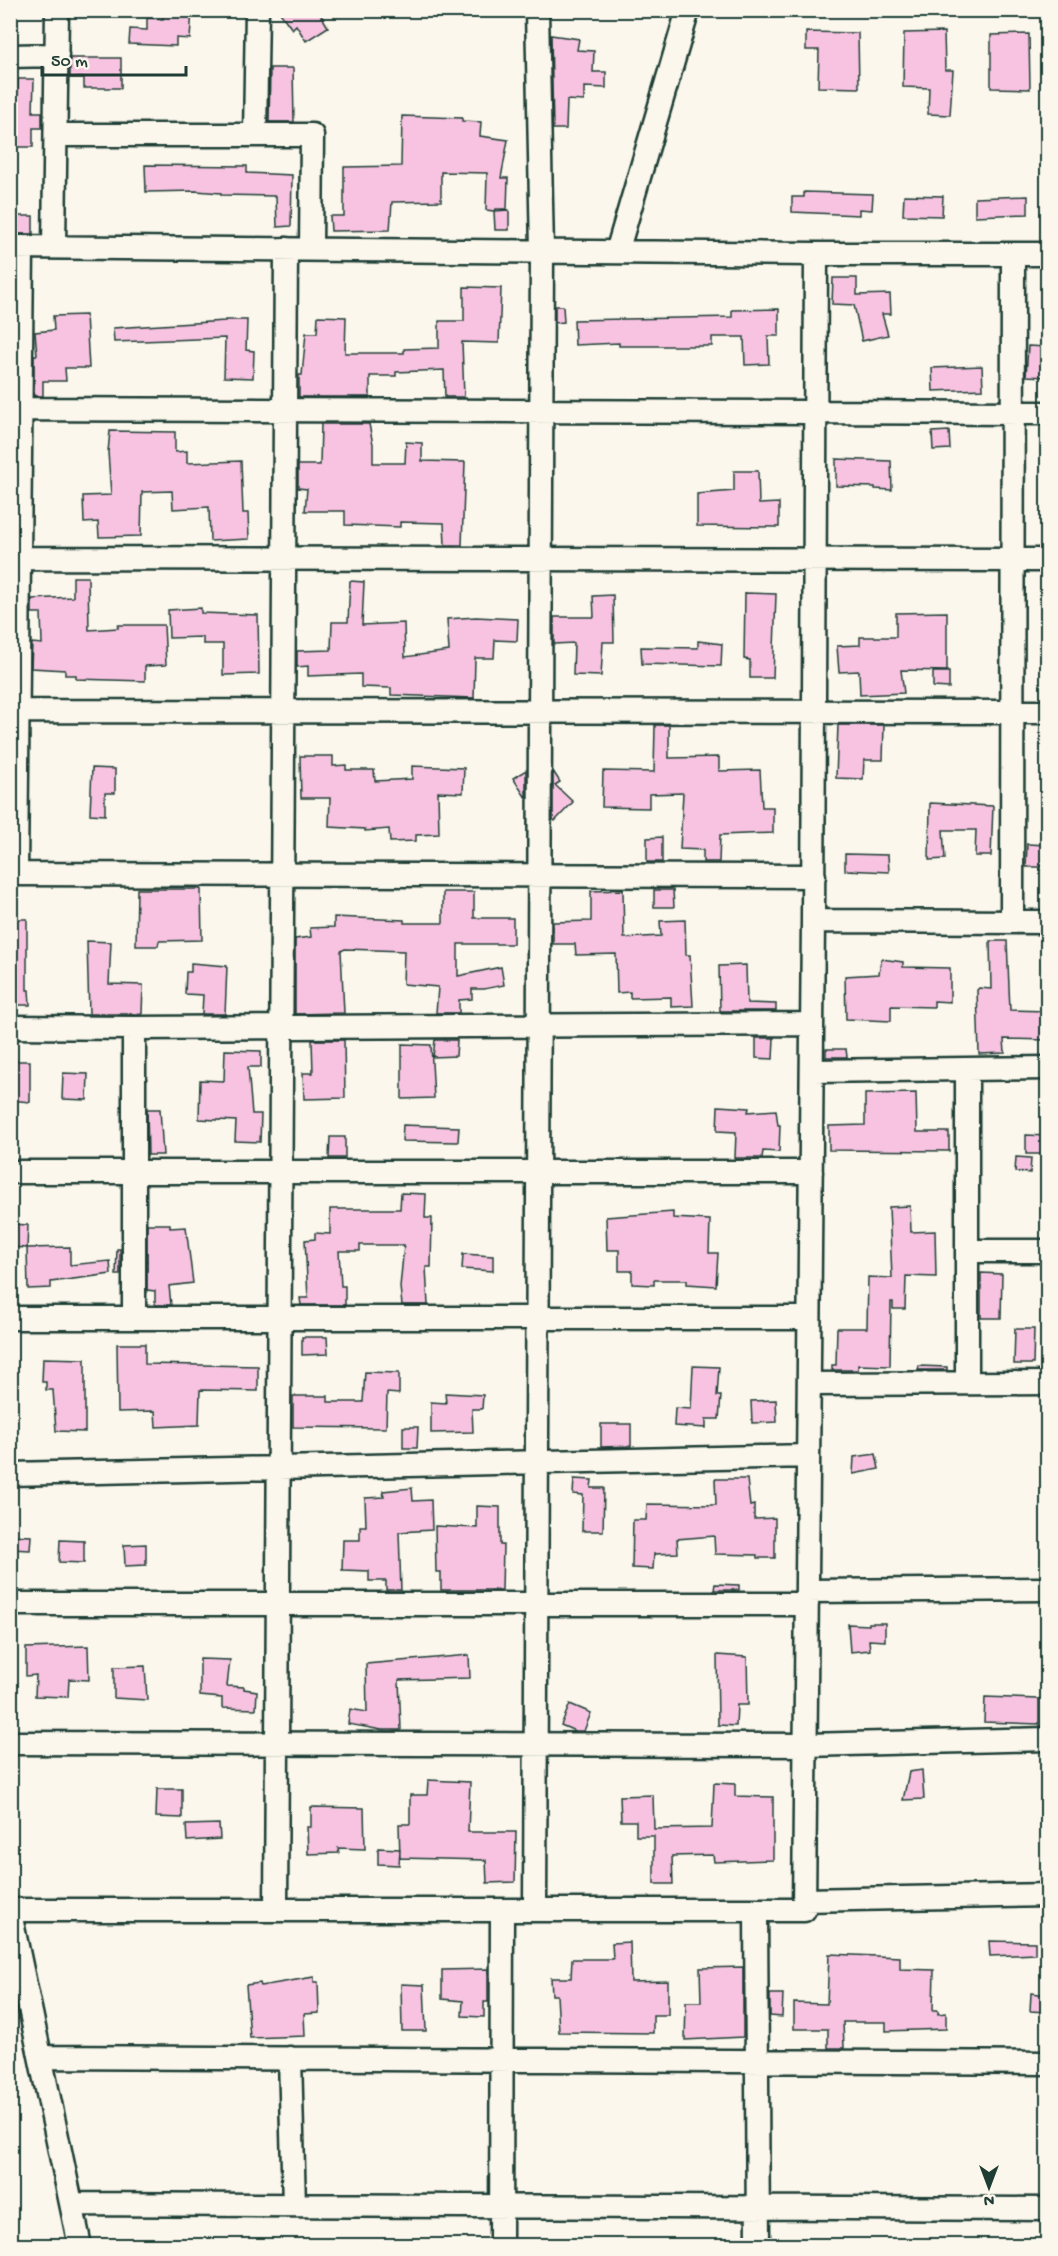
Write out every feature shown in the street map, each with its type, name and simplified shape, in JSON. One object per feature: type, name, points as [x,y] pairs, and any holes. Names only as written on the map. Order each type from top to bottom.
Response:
[{"type":"street","points":[[54,247],[57,10]]},
{"type":"street","points":[[255,135],[257,10]]},
{"type":"street","points":[[535,1910],[542,252],[537,10]]},
{"type":"street","points":[[617,252],[688,10]]},
{"type":"street","points":[[10,56],[57,55]]},
{"type":"street","points":[[56,135],[312,135],[311,249]]},
{"type":"street","points":[[813,876],[13,874],[17,711],[16,247],[1047,254]]},
{"type":"street","points":[[276,1910],[286,249]]},
{"type":"street","points":[[81,2246],[10,1911],[804,1910],[812,1071],[816,254]]},
{"type":"street","points":[[1012,922],[1013,254]]},
{"type":"street","points":[[16,409],[1047,413]]},
{"type":"street","points":[[15,558],[1047,560]]},
{"type":"street","points":[[17,711],[1047,712]]},
{"type":"street","points":[[813,921],[1047,922]]},
{"type":"street","points":[[10,1027],[281,1028],[812,1024]]},
{"type":"street","points":[[134,1028],[134,1318]]},
{"type":"street","points":[[812,1071],[1047,1068]]},
{"type":"street","points":[[967,1069],[967,1383]]},
{"type":"street","points":[[10,1173],[811,1173]]},
{"type":"street","points":[[967,1251],[1047,1251]]},
{"type":"street","points":[[10,1318],[810,1318]]},
{"type":"street","points":[[809,1384],[1047,1383]]},
{"type":"street","points":[[10,1474],[808,1456]]},
{"type":"street","points":[[10,1604],[537,1604],[807,1598],[1047,1588]]},
{"type":"street","points":[[10,1743],[806,1745],[1047,1739]]},
{"type":"street","points":[[804,1900],[1047,1895]]},
{"type":"street","points":[[501,2246],[502,1910]]},
{"type":"street","points":[[756,1910],[758,2246]]},
{"type":"street","points":[[41,2057],[1047,2063]]},
{"type":"street","points":[[290,2058],[294,2205]]},
{"type":"street","points":[[72,2204],[1047,2209]]},
{"type":"building","points":[[164,10],[192,10],[190,39],[176,38],[176,46],[129,44],[130,29],[147,30],[147,18],[163,19]]},
{"type":"building","points":[[278,10],[318,10],[328,27],[306,41],[296,25],[292,29]]},
{"type":"building","points":[[806,32],[858,33],[859,88],[818,87],[819,50],[806,50]]},
{"type":"building","points":[[944,32],[945,70],[953,70],[950,115],[928,114],[929,88],[903,87],[904,33]]},
{"type":"building","points":[[1029,34],[1030,89],[991,88],[991,35]]},
{"type":"building","points":[[551,35],[579,39],[577,50],[594,51],[593,72],[606,72],[606,88],[584,87],[584,101],[567,100],[566,129],[553,129]]},
{"type":"building","points":[[70,58],[121,58],[121,88],[84,88],[84,78],[70,78]]},
{"type":"building","points":[[270,68],[293,68],[294,122],[269,122]]},
{"type":"building","points":[[18,79],[34,79],[33,112],[42,112],[42,128],[33,128],[33,147],[10,147],[10,121],[17,121]]},
{"type":"building","points":[[402,116],[462,118],[462,121],[481,122],[480,136],[508,140],[501,178],[508,178],[507,209],[496,209],[495,211],[509,210],[509,230],[495,230],[494,211],[486,210],[487,173],[441,172],[441,201],[392,202],[390,230],[331,231],[330,216],[344,216],[344,167],[401,166]]},
{"type":"building","points":[[145,165],[247,166],[247,173],[292,175],[291,226],[277,227],[276,196],[221,195],[221,193],[196,191],[146,192]]},
{"type":"building","points":[[804,192],[873,194],[872,210],[859,209],[859,215],[792,212],[792,197],[804,197]]},
{"type":"building","points":[[904,195],[943,196],[942,216],[903,215]]},
{"type":"building","points":[[1028,196],[1028,214],[975,216],[975,198]]},
{"type":"building","points":[[17,216],[33,216],[33,234],[16,234]]},
{"type":"building","points":[[833,278],[857,278],[857,295],[890,294],[891,314],[882,314],[888,335],[862,341],[854,305],[832,304]]},
{"type":"building","points":[[464,287],[501,288],[499,343],[462,342],[464,397],[445,397],[444,370],[396,372],[396,376],[370,376],[370,397],[299,397],[299,375],[302,375],[306,333],[317,333],[318,316],[346,317],[345,353],[404,353],[404,349],[439,348],[439,321],[464,321]]},
{"type":"building","points":[[555,306],[563,306],[564,322],[555,323]]},
{"type":"building","points":[[779,309],[779,336],[768,336],[769,364],[745,365],[744,337],[712,337],[712,346],[619,346],[619,343],[575,345],[574,320],[732,317],[732,310]]},
{"type":"building","points":[[86,315],[89,368],[65,368],[66,381],[43,381],[43,396],[34,396],[34,355],[37,355],[35,332],[54,330],[53,316]]},
{"type":"building","points":[[247,320],[246,350],[254,351],[253,378],[224,377],[225,338],[114,342],[113,328]]},
{"type":"building","points":[[1028,346],[1047,347],[1047,377],[1026,376]]},
{"type":"building","points":[[982,366],[983,389],[933,391],[932,368]]},
{"type":"building","points":[[321,424],[369,424],[373,444],[373,463],[405,463],[406,442],[422,443],[422,461],[465,462],[462,545],[445,545],[444,523],[400,522],[400,527],[345,525],[345,511],[305,511],[307,489],[298,488],[298,465],[320,465]]},
{"type":"building","points":[[110,431],[175,432],[175,452],[187,451],[187,463],[241,461],[243,513],[248,513],[249,539],[210,541],[209,507],[173,509],[172,491],[142,492],[141,536],[99,537],[98,522],[84,523],[83,496],[111,495],[108,452]]},
{"type":"building","points":[[949,431],[950,449],[933,450],[932,432]]},
{"type":"building","points":[[836,459],[891,461],[892,490],[836,486]]},
{"type":"building","points":[[734,471],[758,471],[759,504],[779,503],[779,527],[697,526],[697,494],[734,491]]},
{"type":"building","points":[[73,577],[88,577],[89,630],[118,628],[118,625],[164,625],[166,665],[145,666],[145,681],[76,679],[76,675],[65,675],[65,670],[31,668],[32,643],[42,644],[41,613],[32,613],[32,599],[73,597]]},
{"type":"building","points":[[350,581],[364,582],[362,625],[404,623],[405,657],[449,651],[447,619],[476,617],[518,619],[517,641],[495,640],[494,658],[475,658],[474,698],[391,695],[391,688],[361,687],[361,674],[308,676],[308,666],[297,667],[297,651],[331,650],[332,622],[348,622]]},
{"type":"building","points":[[745,593],[776,594],[773,678],[750,678],[750,660],[744,659]]},
{"type":"building","points":[[613,595],[614,642],[603,642],[601,676],[573,675],[574,643],[554,644],[554,617],[594,617],[593,596]]},
{"type":"building","points":[[201,608],[201,613],[258,615],[259,674],[223,675],[223,644],[203,644],[203,637],[169,638],[168,610]]},
{"type":"building","points":[[947,612],[947,671],[901,670],[904,693],[860,695],[859,671],[839,672],[837,646],[860,645],[860,637],[896,637],[896,613]]},
{"type":"building","points":[[698,641],[722,644],[721,666],[642,664],[641,647],[698,648]]},
{"type":"building","points":[[933,672],[949,672],[949,688],[933,687]]},
{"type":"building","points":[[655,725],[669,725],[669,758],[719,757],[719,771],[760,770],[762,807],[773,807],[773,833],[720,835],[719,862],[703,862],[703,850],[680,849],[683,793],[649,794],[649,808],[602,807],[603,771],[654,772]]},
{"type":"building","points":[[838,725],[884,725],[883,760],[864,760],[863,779],[836,778]]},
{"type":"building","points":[[300,756],[333,756],[333,766],[346,765],[346,770],[374,770],[375,781],[412,779],[412,766],[464,768],[463,793],[438,792],[439,834],[416,835],[416,841],[390,842],[389,829],[365,831],[365,829],[329,827],[330,798],[301,798]]},
{"type":"building","points":[[92,768],[115,769],[115,793],[105,793],[105,815],[90,814]]},
{"type":"building","points":[[526,770],[526,798],[513,778]]},
{"type":"building","points":[[553,771],[560,782],[555,785],[573,802],[555,821],[553,819]]},
{"type":"building","points":[[930,803],[993,806],[991,856],[975,856],[976,830],[943,830],[945,859],[929,860]]},
{"type":"building","points":[[662,837],[662,862],[647,862],[647,838]]},
{"type":"building","points":[[1027,844],[1047,845],[1047,867],[1026,867]]},
{"type":"building","points":[[845,854],[888,855],[889,872],[845,870]]},
{"type":"building","points":[[137,889],[201,889],[202,940],[159,941],[158,946],[136,946]]},
{"type":"building","points":[[623,890],[624,938],[661,936],[660,921],[685,920],[686,955],[690,955],[693,1006],[671,1007],[671,997],[630,998],[630,992],[617,993],[616,954],[576,955],[575,944],[553,944],[553,922],[591,921],[591,891]]},
{"type":"building","points":[[654,890],[673,890],[674,907],[654,907]]},
{"type":"building","points":[[443,892],[474,892],[474,918],[513,918],[513,944],[458,944],[458,976],[501,967],[504,985],[472,989],[472,999],[459,1000],[459,1013],[436,1013],[438,987],[403,984],[404,951],[345,949],[341,951],[344,1013],[295,1014],[295,939],[311,937],[310,928],[334,927],[334,917],[404,920],[404,923],[443,923]]},
{"type":"building","points":[[10,919],[27,919],[27,990],[29,990],[30,1005],[10,1005]]},
{"type":"building","points":[[87,941],[111,942],[109,984],[143,985],[142,1014],[89,1014]]},
{"type":"building","points":[[990,941],[1007,941],[1010,1010],[1047,1011],[1047,1040],[1004,1039],[1005,1053],[979,1054],[977,990],[979,988],[991,989]]},
{"type":"building","points":[[881,959],[903,962],[903,967],[950,968],[950,1002],[934,1001],[934,1007],[891,1006],[891,1021],[846,1019],[845,976],[879,974]]},
{"type":"building","points":[[191,963],[227,966],[225,1014],[202,1014],[203,995],[185,994],[186,972],[191,972]]},
{"type":"building","points":[[746,965],[747,1003],[776,1004],[776,1011],[720,1011],[719,966]]},
{"type":"building","points":[[756,1038],[774,1038],[773,1059],[756,1058]]},
{"type":"building","points":[[312,1040],[344,1040],[345,1098],[304,1099],[303,1073],[313,1073]]},
{"type":"building","points":[[435,1040],[457,1040],[456,1056],[433,1057]]},
{"type":"building","points":[[402,1044],[431,1045],[434,1098],[402,1099]]},
{"type":"building","points":[[826,1049],[846,1049],[847,1057],[826,1057]]},
{"type":"building","points":[[225,1050],[261,1051],[261,1067],[248,1067],[252,1114],[261,1114],[260,1142],[235,1141],[236,1121],[199,1119],[200,1080],[224,1081]]},
{"type":"building","points":[[10,1061],[30,1061],[30,1102],[10,1100]]},
{"type":"building","points":[[63,1073],[88,1074],[87,1100],[62,1099]]},
{"type":"building","points":[[916,1093],[917,1132],[949,1132],[949,1151],[829,1150],[829,1126],[865,1125],[865,1094]]},
{"type":"building","points":[[718,1106],[749,1108],[748,1112],[776,1110],[778,1125],[780,1125],[779,1152],[763,1151],[762,1158],[735,1158],[736,1132],[717,1131]]},
{"type":"building","points":[[147,1109],[160,1109],[163,1155],[148,1155]]},
{"type":"building","points":[[403,1125],[459,1127],[458,1142],[402,1141]]},
{"type":"building","points":[[1026,1135],[1047,1136],[1047,1154],[1026,1154]]},
{"type":"building","points":[[330,1137],[345,1137],[345,1158],[329,1158]]},
{"type":"building","points":[[1016,1157],[1031,1158],[1030,1173],[1015,1172]]},
{"type":"building","points":[[401,1193],[426,1194],[425,1218],[432,1218],[431,1267],[426,1267],[428,1305],[402,1305],[400,1287],[404,1245],[360,1245],[360,1251],[339,1251],[341,1286],[345,1286],[345,1305],[301,1305],[300,1298],[308,1298],[305,1240],[315,1239],[315,1233],[330,1234],[330,1209],[400,1209]]},
{"type":"building","points":[[910,1206],[911,1232],[935,1231],[936,1277],[906,1276],[905,1309],[893,1309],[893,1302],[891,1302],[890,1366],[858,1365],[858,1370],[832,1370],[832,1365],[836,1365],[837,1328],[867,1328],[868,1277],[892,1278],[889,1207]]},
{"type":"building","points":[[673,1212],[673,1218],[710,1220],[709,1253],[718,1253],[716,1286],[687,1284],[687,1280],[654,1280],[654,1285],[632,1284],[632,1271],[619,1271],[619,1250],[607,1250],[606,1217]]},
{"type":"building","points":[[10,1224],[28,1225],[27,1248],[10,1247]]},
{"type":"building","points":[[147,1224],[170,1224],[170,1228],[186,1227],[193,1283],[169,1286],[171,1305],[155,1305],[155,1291],[147,1290]]},
{"type":"building","points":[[70,1247],[70,1265],[110,1261],[111,1274],[51,1282],[51,1288],[28,1289],[27,1248]]},
{"type":"building","points":[[117,1249],[120,1249],[120,1275],[116,1275]]},
{"type":"building","points":[[463,1254],[493,1256],[493,1271],[462,1269]]},
{"type":"building","points":[[981,1273],[1002,1274],[1001,1318],[981,1318]]},
{"type":"building","points":[[1015,1329],[1034,1329],[1033,1364],[1014,1364]]},
{"type":"building","points":[[302,1337],[327,1337],[328,1354],[302,1355]]},
{"type":"building","points":[[117,1344],[145,1344],[145,1364],[258,1366],[258,1391],[200,1390],[199,1425],[156,1427],[155,1411],[118,1412]]},
{"type":"building","points":[[43,1358],[85,1359],[85,1432],[56,1431],[53,1390],[46,1390],[46,1382],[42,1382]]},
{"type":"building","points":[[693,1366],[719,1367],[717,1396],[721,1396],[719,1419],[706,1419],[706,1428],[674,1426],[675,1408],[691,1409]]},
{"type":"building","points":[[919,1366],[947,1367],[947,1370],[918,1370]]},
{"type":"building","points":[[365,1372],[399,1373],[399,1394],[387,1393],[386,1428],[293,1427],[293,1396],[328,1396],[328,1402],[363,1402]]},
{"type":"building","points":[[445,1393],[483,1395],[482,1409],[472,1409],[473,1432],[431,1433],[431,1402],[446,1403]]},
{"type":"building","points":[[776,1400],[777,1422],[752,1423],[751,1401]]},
{"type":"building","points":[[601,1424],[631,1424],[631,1446],[601,1447]]},
{"type":"building","points":[[403,1427],[418,1427],[417,1448],[403,1448]]},
{"type":"building","points":[[876,1454],[879,1469],[853,1474],[854,1457]]},
{"type":"building","points":[[574,1479],[592,1480],[591,1488],[604,1488],[603,1531],[582,1531],[583,1495],[573,1494]]},
{"type":"building","points":[[715,1479],[747,1479],[750,1506],[754,1505],[754,1519],[775,1518],[775,1558],[715,1554],[714,1536],[677,1539],[678,1553],[654,1554],[653,1569],[632,1568],[633,1520],[646,1520],[647,1504],[716,1505]]},
{"type":"building","points":[[412,1488],[413,1501],[431,1500],[432,1530],[399,1532],[401,1590],[386,1590],[386,1581],[369,1581],[369,1571],[342,1570],[343,1540],[360,1540],[360,1526],[366,1526],[365,1498],[384,1497],[383,1491]]},
{"type":"building","points":[[477,1506],[500,1507],[500,1545],[503,1545],[502,1590],[441,1590],[441,1572],[436,1572],[435,1526],[477,1528]]},
{"type":"building","points":[[10,1535],[31,1536],[30,1550],[10,1549]]},
{"type":"building","points":[[60,1540],[84,1541],[84,1563],[59,1562]]},
{"type":"building","points":[[146,1544],[146,1565],[125,1566],[124,1545]]},
{"type":"building","points":[[715,1584],[739,1585],[739,1590],[714,1590]]},
{"type":"building","points":[[869,1623],[885,1623],[885,1641],[869,1640],[870,1650],[850,1652],[848,1624],[869,1625]]},
{"type":"building","points":[[88,1646],[89,1680],[69,1679],[68,1697],[35,1696],[36,1675],[26,1676],[26,1648]]},
{"type":"building","points":[[469,1655],[470,1678],[399,1680],[401,1730],[382,1730],[348,1724],[350,1709],[367,1712],[366,1664]]},
{"type":"building","points":[[717,1655],[747,1657],[748,1705],[737,1705],[736,1726],[718,1725]]},
{"type":"building","points":[[200,1659],[230,1660],[227,1686],[244,1687],[244,1689],[257,1691],[256,1709],[222,1708],[222,1698],[200,1696]]},
{"type":"building","points":[[145,1666],[147,1700],[114,1698],[114,1667]]},
{"type":"building","points":[[985,1697],[1039,1699],[1039,1724],[984,1722]]},
{"type":"building","points":[[570,1704],[591,1713],[584,1731],[575,1731],[561,1725]]},
{"type":"building","points":[[922,1770],[924,1799],[903,1800],[909,1772]]},
{"type":"building","points":[[428,1780],[470,1782],[468,1832],[516,1832],[515,1882],[487,1883],[486,1860],[400,1858],[399,1824],[410,1824],[410,1795],[427,1795]]},
{"type":"building","points":[[714,1783],[735,1784],[735,1796],[773,1797],[773,1860],[714,1862],[713,1855],[672,1856],[673,1884],[654,1884],[654,1836],[636,1836],[636,1821],[621,1821],[620,1796],[653,1795],[654,1829],[712,1828]]},
{"type":"building","points":[[157,1789],[182,1789],[182,1818],[156,1817]]},
{"type":"building","points":[[311,1807],[364,1808],[365,1849],[338,1848],[339,1853],[308,1854],[307,1827],[311,1827]]},
{"type":"building","points":[[219,1824],[220,1839],[187,1841],[186,1825]]},
{"type":"building","points":[[378,1848],[400,1849],[399,1865],[378,1864]]},
{"type":"building","points":[[989,1941],[1035,1942],[1035,1954],[990,1956]]},
{"type":"building","points":[[630,1942],[631,1982],[668,1981],[668,2015],[653,2015],[653,2033],[559,2032],[557,1995],[552,1995],[551,1978],[571,1978],[572,1959],[613,1959],[612,1943]]},
{"type":"building","points":[[829,1954],[900,1957],[900,1969],[934,1970],[933,2010],[938,2010],[938,2014],[946,2013],[946,2029],[886,2031],[886,2022],[843,2022],[844,2048],[828,2048],[828,2029],[794,2029],[794,2003],[827,2004]]},
{"type":"building","points":[[743,1967],[743,2037],[685,2040],[686,2002],[701,2002],[700,1968]]},
{"type":"building","points":[[488,1969],[488,2002],[484,2002],[484,2017],[462,2016],[463,2001],[442,1999],[442,1970]]},
{"type":"building","points":[[314,1977],[314,1982],[318,1982],[319,2013],[304,2014],[305,2036],[250,2038],[246,1985],[260,1983],[261,1986]]},
{"type":"building","points":[[401,1984],[424,1985],[426,2031],[402,2031]]},
{"type":"building","points":[[1031,1993],[1047,1995],[1047,2012],[1030,2011]]},
{"type":"building","points":[[770,1994],[783,1994],[782,2017],[770,2016]]}]
